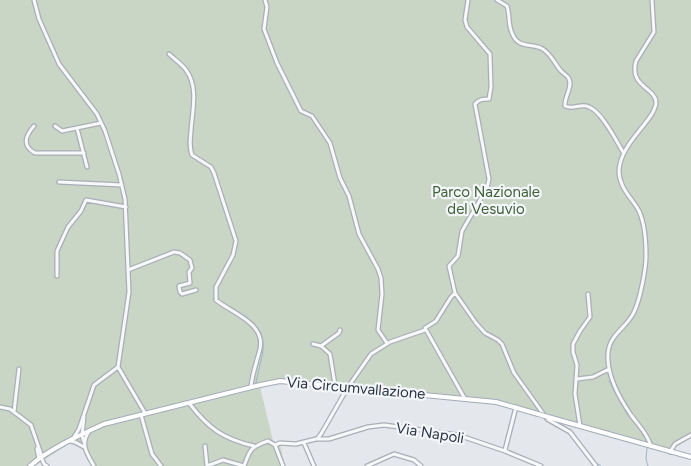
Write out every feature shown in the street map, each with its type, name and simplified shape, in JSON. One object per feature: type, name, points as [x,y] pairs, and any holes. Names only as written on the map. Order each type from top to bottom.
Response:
[{"type":"main road","name":"Via Circumvallazione","points":[[30,466],[81,434],[110,422],[280,381],[496,402],[691,457]]},
{"type":"street","points":[[34,0],[39,19],[56,58],[66,74],[91,105],[101,123],[122,185],[126,207],[128,301],[118,367],[143,414],[152,454],[161,466]]},
{"type":"street","points":[[265,0],[268,7],[264,30],[277,63],[301,111],[312,116],[330,143],[340,178],[349,196],[359,234],[378,269],[381,278],[382,294],[378,330],[386,343]]},
{"type":"street","points":[[468,0],[465,20],[467,27],[490,54],[491,87],[489,99],[478,101],[475,104],[489,178],[487,188],[462,231],[458,256],[449,266],[456,293],[472,319],[485,333],[502,344],[517,378],[547,419],[570,432],[596,466]]},
{"type":"street","points":[[497,0],[506,6],[512,34],[521,44],[528,47],[542,48],[548,53],[561,72],[569,78],[570,84],[564,100],[565,106],[568,108],[587,106],[596,112],[624,152]]},
{"type":"street","points":[[651,446],[646,432],[621,400],[609,369],[608,356],[612,338],[635,310],[646,256],[641,216],[622,187],[620,166],[624,152],[654,110],[656,104],[654,97],[638,82],[634,67],[654,32],[652,0]]},
{"type":"street","points":[[169,54],[185,68],[192,81],[194,99],[190,138],[191,152],[211,167],[236,241],[233,255],[216,287],[215,298],[246,319],[260,339],[261,343],[253,386]]},
{"type":"street","points":[[55,126],[62,131],[101,123]]},
{"type":"street","points":[[34,126],[28,132],[26,142],[28,148],[35,153],[84,153]]},
{"type":"street","points":[[77,128],[87,167]]},
{"type":"street","points":[[59,182],[122,185]]},
{"type":"street","points":[[57,276],[57,251],[68,227],[81,211],[86,200],[126,207]]},
{"type":"street","points":[[128,270],[178,252],[190,260],[192,268],[189,272],[190,283],[179,286],[180,292],[182,294],[196,290]]},
{"type":"street","points":[[316,439],[371,354],[386,343],[425,330],[426,326],[436,321],[450,296],[456,293]]},
{"type":"street","points":[[580,426],[575,394],[577,379],[576,361],[572,344],[590,317],[588,294]]},
{"type":"street","points":[[322,346],[339,333],[340,330]]},
{"type":"street","points":[[425,330],[465,399]]},
{"type":"street","points":[[313,344],[322,346],[330,354],[335,385]]},
{"type":"street","points":[[68,442],[79,429],[94,386],[118,367]]},
{"type":"street","points":[[577,379],[593,377],[609,369]]},
{"type":"street","points":[[14,412],[18,370]]},
{"type":"street","points":[[189,402],[207,424],[222,435],[254,446],[249,452],[244,466],[223,460],[207,466],[205,446]]},
{"type":"street","points":[[0,407],[14,412],[31,425],[39,446],[37,449],[44,465]]},
{"type":"street","points":[[505,450],[516,408]]},
{"type":"street","points":[[84,415],[89,429],[93,429]]},
{"type":"street","points":[[81,434],[85,422]]},
{"type":"street","name":"Via Napoli","points":[[254,446],[268,441],[275,445],[329,439],[368,427],[384,425],[458,436],[505,450],[542,466]]},
{"type":"street","points":[[79,429],[83,445],[94,466]]},
{"type":"street","points":[[83,445],[87,434],[93,429]]},
{"type":"street","points":[[670,452],[675,444],[691,435]]},
{"type":"street","points":[[68,442],[83,445]]},
{"type":"street","points":[[304,443],[314,466]]},
{"type":"street","points":[[275,445],[281,466]]},
{"type":"street","points":[[367,466],[387,456],[397,454],[414,460],[422,466]]},
{"type":"green space","name":"Parco Nazionale del Vesuvio","points":[[0,0],[691,0],[691,436],[663,452],[492,402],[280,383],[260,387],[273,441],[280,445],[285,466],[93,466],[82,448],[70,443],[35,466],[0,466]]},
{"type":"waterway","points":[[242,315],[252,322],[262,337],[262,354],[256,383]]},
{"type":"waterway","points":[[609,381],[627,414],[643,433],[648,444]]},
{"type":"waterway","points":[[647,448],[646,459],[648,466]]}]
